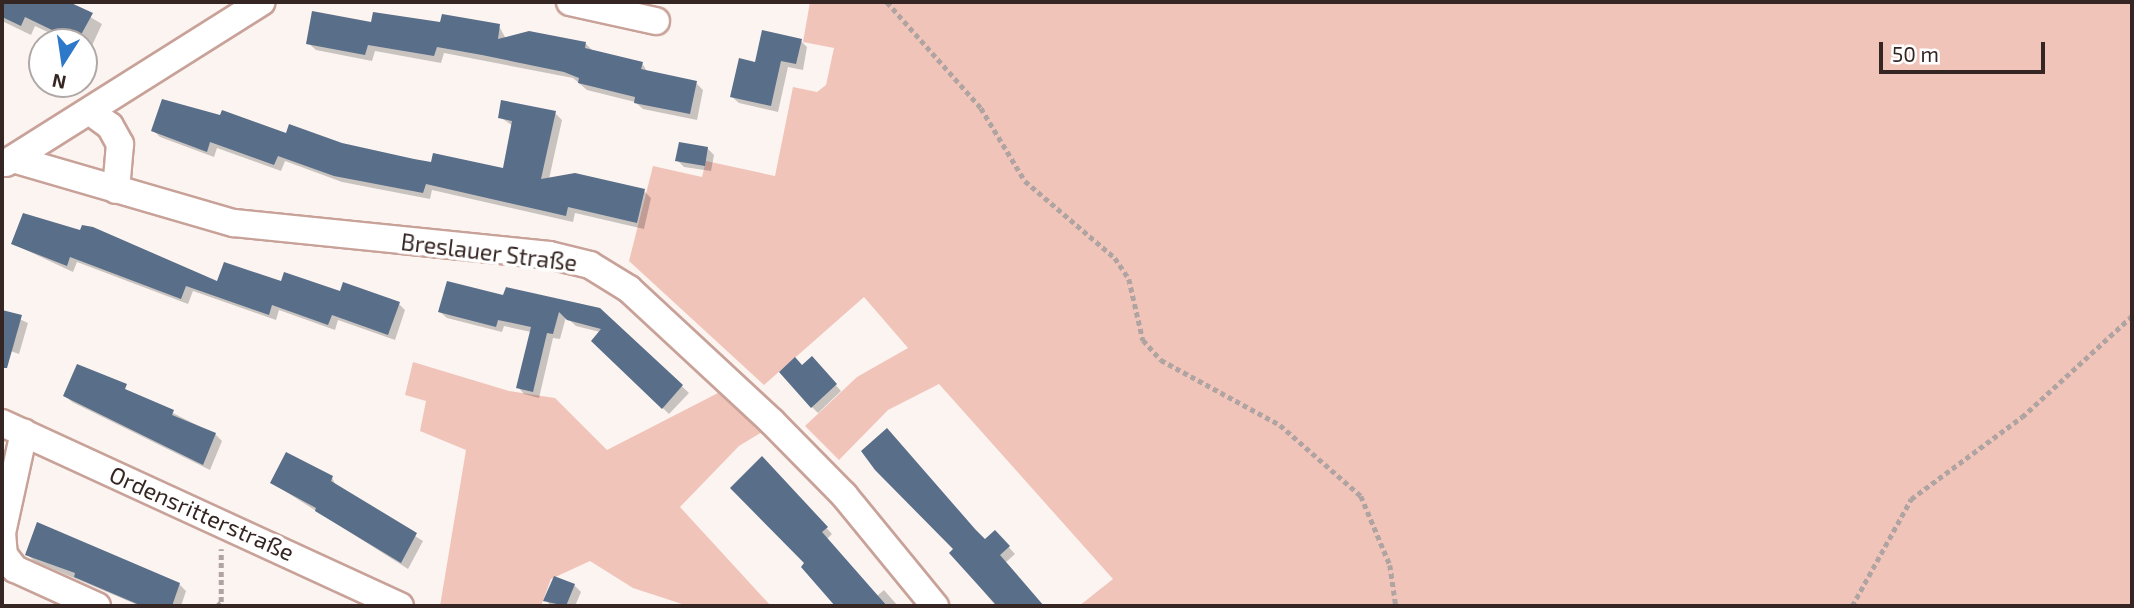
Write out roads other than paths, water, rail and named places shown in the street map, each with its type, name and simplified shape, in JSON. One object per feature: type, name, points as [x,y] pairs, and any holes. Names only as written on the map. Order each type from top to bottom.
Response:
[{"type":"street","points":[[7,163],[92,113],[262,2]]},
{"type":"street","points":[[570,2],[656,22]]},
{"type":"street","points":[[92,113],[110,126],[120,144],[116,190]]},
{"type":"street","name":"Breslauer Straße","points":[[7,163],[234,223],[550,255],[590,265],[629,289],[772,422],[844,495],[936,606]]},
{"type":"street","points":[[13,428],[2,533],[4,555],[15,569],[97,606]]},
{"type":"street","name":"Ordensritterstraße","points":[[13,428],[220,520],[400,606]]}]
